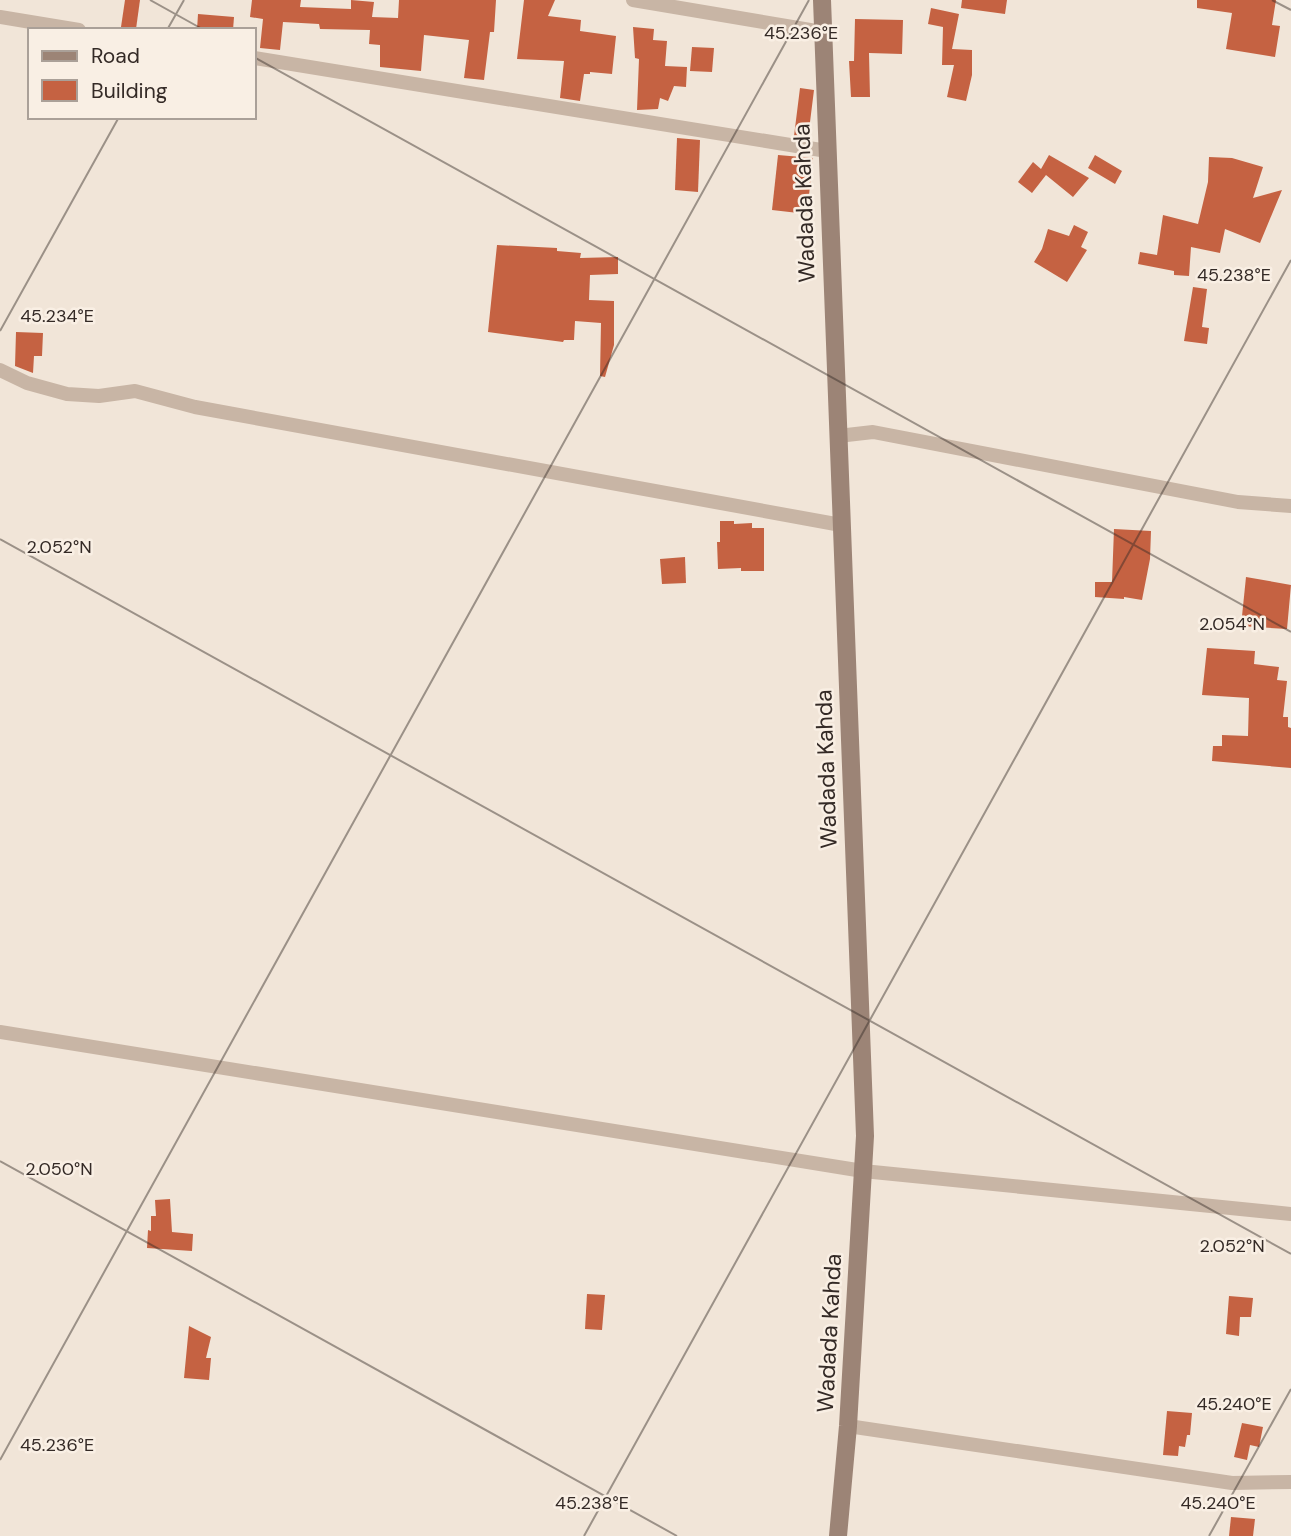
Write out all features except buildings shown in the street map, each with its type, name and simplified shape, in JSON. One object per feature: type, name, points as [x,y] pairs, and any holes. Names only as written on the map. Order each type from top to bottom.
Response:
[{"type":"main road","name":"Wadada Kahda","points":[[822,0],[865,1136],[848,1426],[838,1536]]},
{"type":"street","points":[[633,0],[822,32]]},
{"type":"street","points":[[0,17],[67,28]]},
{"type":"street","points":[[256,58],[827,151]]},
{"type":"street","points":[[0,370],[27,383],[66,394],[99,396],[135,391],[195,407],[841,525]]},
{"type":"street","points":[[838,436],[873,432],[1238,502],[1291,506]]},
{"type":"street","points":[[0,1032],[863,1171],[1291,1214]]},
{"type":"street","points":[[848,1426],[1232,1483],[1291,1482]]}]
